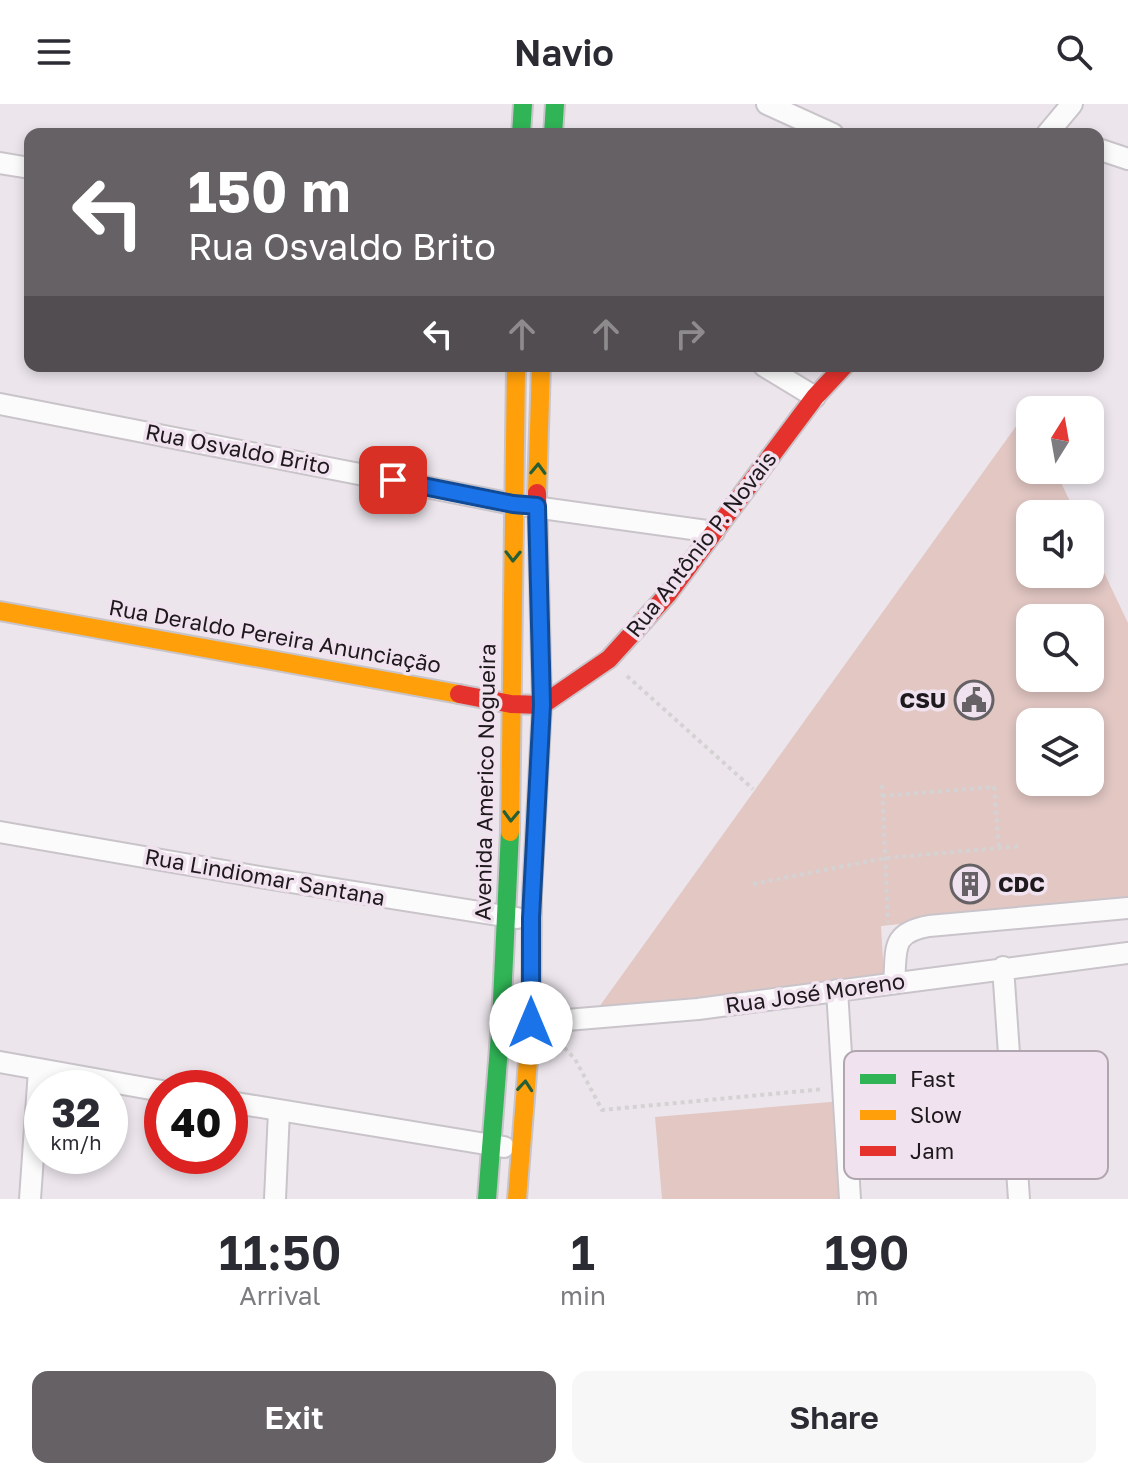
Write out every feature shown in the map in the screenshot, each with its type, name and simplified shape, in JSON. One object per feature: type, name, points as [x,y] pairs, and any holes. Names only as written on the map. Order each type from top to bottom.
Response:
[{"type":"street","points":[[521,128],[523,104]]},
{"type":"street","points":[[553,128],[555,104]]},
{"type":"street","points":[[767,104],[822,128]]},
{"type":"street","points":[[1055,128],[1072,104]]},
{"type":"street","points":[[1104,151],[1128,159]]},
{"type":"street","points":[[0,163],[24,167]]},
{"type":"street","name":"Avenida Americo Nogueira","points":[[487,1199],[501,1022],[512,794],[516,372]]},
{"type":"street","points":[[517,1199],[531,1023],[531,918],[542,705],[537,506],[541,372]]},
{"type":"street","points":[[774,372],[815,397]]},
{"type":"street","name":"Rua Antônio P. Novais","points":[[542,705],[609,659],[667,595],[815,397],[838,372]]},
{"type":"street","name":"Rua Osvaldo Brito","points":[[0,404],[513,504],[714,532]]},
{"type":"street","name":"Rua Deraldo Pereira Anunciação","points":[[0,611],[511,704],[542,705]]},
{"type":"street","name":"Rua Lindiomar Santana","points":[[0,832],[507,917],[531,918]]},
{"type":"street","points":[[894,982],[898,944],[902,935],[910,931],[940,925],[1128,908]]},
{"type":"street","name":"Rua José Moreno","points":[[501,1022],[531,1023],[698,1009],[1128,953]]},
{"type":"street","points":[[1003,967],[1008,1051]]},
{"type":"street","points":[[837,990],[844,1103]]},
{"type":"street","points":[[0,1062],[39,1070]]},
{"type":"street","points":[[248,1105],[520,1149]]},
{"type":"street","points":[[275,1199],[279,1111]]},
{"type":"street","points":[[30,1199],[32,1174]]},
{"type":"street","points":[[849,1179],[850,1199]]},
{"type":"street","points":[[1017,1179],[1019,1199]]},
{"type":"path","points":[[609,659],[753,789]]},
{"type":"path","points":[[882,785],[888,925]]},
{"type":"path","points":[[882,796],[994,787],[999,848]]},
{"type":"path","points":[[753,884],[885,858],[1022,846]]},
{"type":"path","points":[[531,1023],[556,1038],[575,1059],[602,1110],[836,1088]]},
{"type":"shaded area","name":"CSU","points":[[1016,426],[1016,484],[1062,484],[1069,500],[1016,500],[1016,588],[1104,588],[1104,572],[1128,623],[1128,900],[881,926],[885,994],[594,1014]]},
{"type":"shaded area","points":[[842,1101],[847,1199],[662,1199],[655,1117]]},
{"type":"traffic: fast","points":[[521,128],[523,104]]},
{"type":"traffic: fast","points":[[553,128],[555,104]]},
{"type":"traffic: fast","points":[[487,1199],[501,1022],[510,832]]},
{"type":"traffic: slow","points":[[510,832],[516,372]]},
{"type":"traffic: slow","points":[[537,493],[541,372]]},
{"type":"traffic: slow","points":[[0,611],[459,694]]},
{"type":"traffic: slow","points":[[517,1199],[531,1023],[532,894]]},
{"type":"traffic: jam","points":[[459,694],[511,704],[542,705],[609,659],[667,595],[815,397],[838,372]]},
{"type":"traffic: jam","points":[[532,894],[542,705],[537,493]]},
{"type":"place","name":"CSU","points":[[974,700]]},
{"type":"place","name":"CDC","points":[[970,884]]},
{"type":"route","points":[[393,480],[537,506],[542,705],[531,918],[531,1023]]}]
